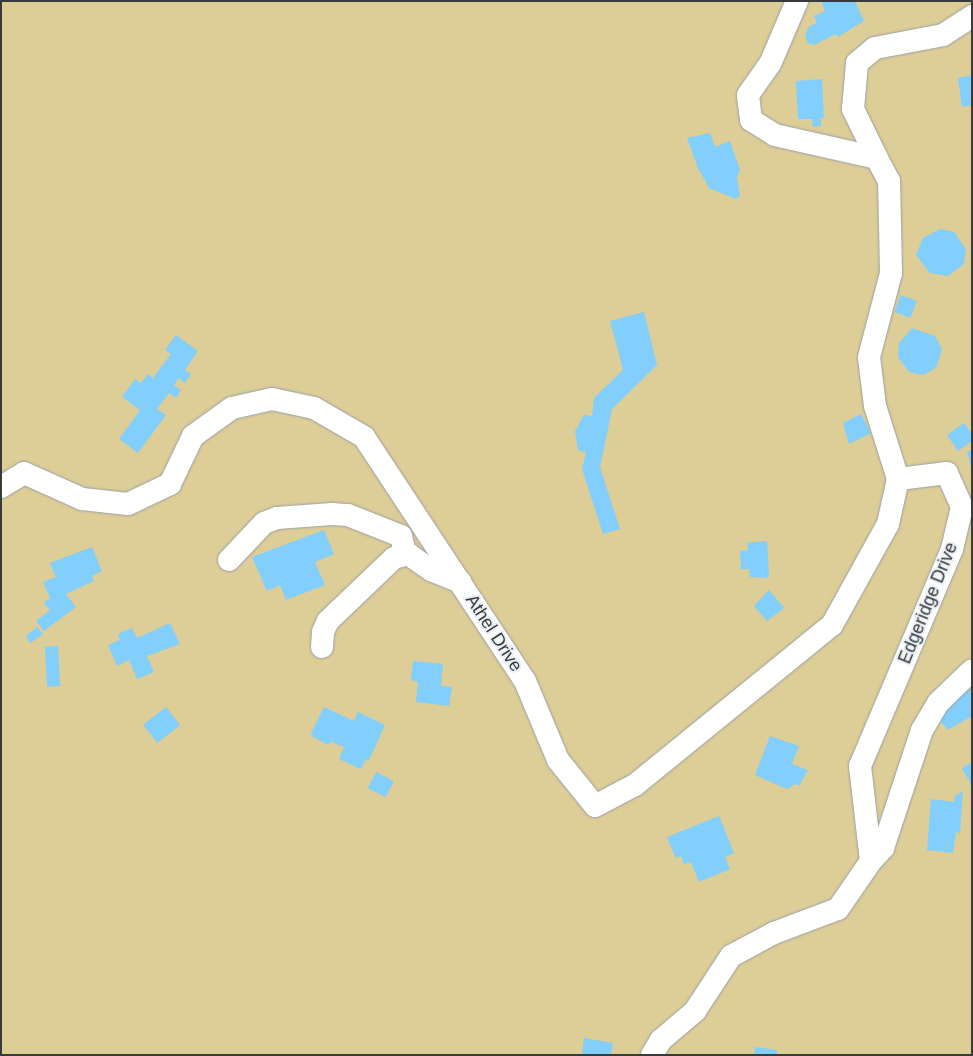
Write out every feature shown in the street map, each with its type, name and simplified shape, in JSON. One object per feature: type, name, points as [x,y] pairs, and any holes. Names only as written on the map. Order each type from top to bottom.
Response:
[{"type":"street","points":[[796,1],[770,64],[748,95],[751,120],[775,135],[877,158]]},
{"type":"street","points":[[898,479],[875,406],[870,357],[892,273],[889,181],[853,109],[857,63],[875,48],[943,35],[972,16]]},
{"type":"street","name":"Athel Drive","points":[[1,487],[24,473],[82,499],[128,504],[170,484],[193,436],[232,408],[272,399],[314,408],[364,437],[525,681],[558,760],[595,806],[635,785],[832,625],[888,524],[898,479]]},
{"type":"street","name":"Edgeridge Drive","points":[[871,861],[860,766],[952,549],[962,507],[947,473],[898,479]]},
{"type":"street","points":[[229,560],[264,522],[277,518],[310,514],[348,515],[401,536],[405,554]]},
{"type":"street","points":[[322,647],[323,632],[328,621],[378,570],[405,554],[415,557],[438,574],[460,582]]},
{"type":"street","points":[[652,1055],[661,1040],[695,1011],[731,956],[774,933],[838,909],[871,861],[883,848],[922,730],[938,703],[972,670]]},
{"type":"shaded area","points":[[1,1],[972,1],[972,1055],[1,1055]]},
{"type":"building","points":[[821,1],[855,1],[864,21],[838,37],[836,34],[814,45],[808,43],[805,37],[808,27],[817,23],[814,16],[825,11]]},
{"type":"building","points":[[972,75],[972,105],[962,107],[958,78]]},
{"type":"building","points":[[822,79],[824,118],[821,118],[821,126],[813,127],[812,119],[798,119],[796,81]]},
{"type":"building","points":[[710,133],[715,147],[730,141],[740,170],[737,177],[740,196],[736,199],[709,188],[698,168],[687,138]]},
{"type":"building","points":[[940,229],[954,232],[966,249],[964,264],[948,276],[930,273],[916,255],[923,238]]},
{"type":"building","points":[[901,295],[917,301],[910,318],[895,312]]},
{"type":"building","points":[[644,312],[657,365],[612,409],[600,467],[620,529],[603,534],[582,469],[586,452],[578,450],[575,431],[584,415],[592,416],[594,398],[623,370],[610,321]]},
{"type":"building","points":[[912,328],[935,336],[942,349],[936,368],[923,375],[909,372],[898,357],[899,343]]},
{"type":"building","points":[[176,335],[198,351],[185,370],[191,374],[185,383],[179,378],[174,385],[181,390],[176,398],[169,393],[157,409],[166,415],[138,453],[119,439],[140,410],[122,397],[135,379],[141,383],[148,374],[153,378],[171,354],[165,350]]},
{"type":"building","points":[[861,414],[871,433],[849,444],[843,423]]},
{"type":"building","points":[[964,423],[972,434],[972,441],[958,451],[947,435]]},
{"type":"building","points":[[972,450],[972,467],[971,467],[967,451]]},
{"type":"building","points":[[324,530],[334,554],[315,562],[325,585],[286,600],[280,585],[267,591],[252,557]]},
{"type":"building","points":[[767,541],[769,574],[767,578],[750,577],[749,569],[741,569],[740,551],[748,550],[747,543]]},
{"type":"building","points":[[92,547],[102,571],[92,576],[94,581],[66,594],[76,607],[44,631],[36,621],[50,610],[44,603],[50,598],[43,582],[56,577],[50,563]]},
{"type":"building","points":[[769,590],[784,608],[767,621],[754,606]]},
{"type":"building","points":[[170,623],[180,644],[147,656],[154,672],[137,679],[129,660],[117,666],[108,645],[120,640],[118,634],[132,628],[137,638]]},
{"type":"building","points":[[37,627],[43,634],[30,643],[26,636]]},
{"type":"building","points":[[58,646],[60,686],[47,687],[45,647]]},
{"type":"building","points":[[413,661],[443,664],[441,686],[452,687],[449,706],[416,702],[418,682],[411,680]]},
{"type":"building","points":[[970,686],[972,716],[948,730],[936,716],[955,704],[952,698]]},
{"type":"building","points":[[166,707],[180,725],[157,743],[143,725]]},
{"type":"building","points":[[324,707],[354,721],[358,712],[385,725],[369,760],[366,759],[361,769],[339,759],[344,747],[332,742],[334,738],[329,745],[313,737],[311,733]]},
{"type":"building","points":[[770,736],[799,746],[792,764],[808,770],[799,786],[795,784],[787,789],[755,775]]},
{"type":"building","points":[[972,762],[972,786],[962,768]]},
{"type":"building","points":[[376,772],[394,781],[386,797],[368,788]]},
{"type":"building","points":[[963,791],[960,833],[956,832],[953,853],[927,850],[931,799],[954,802],[955,796]]},
{"type":"building","points":[[719,816],[734,853],[725,857],[730,869],[699,882],[691,862],[684,864],[681,856],[676,858],[667,837]]},
{"type":"building","points":[[584,1038],[613,1043],[611,1055],[582,1055]]},
{"type":"building","points":[[755,1047],[777,1050],[777,1055],[754,1055]]}]
